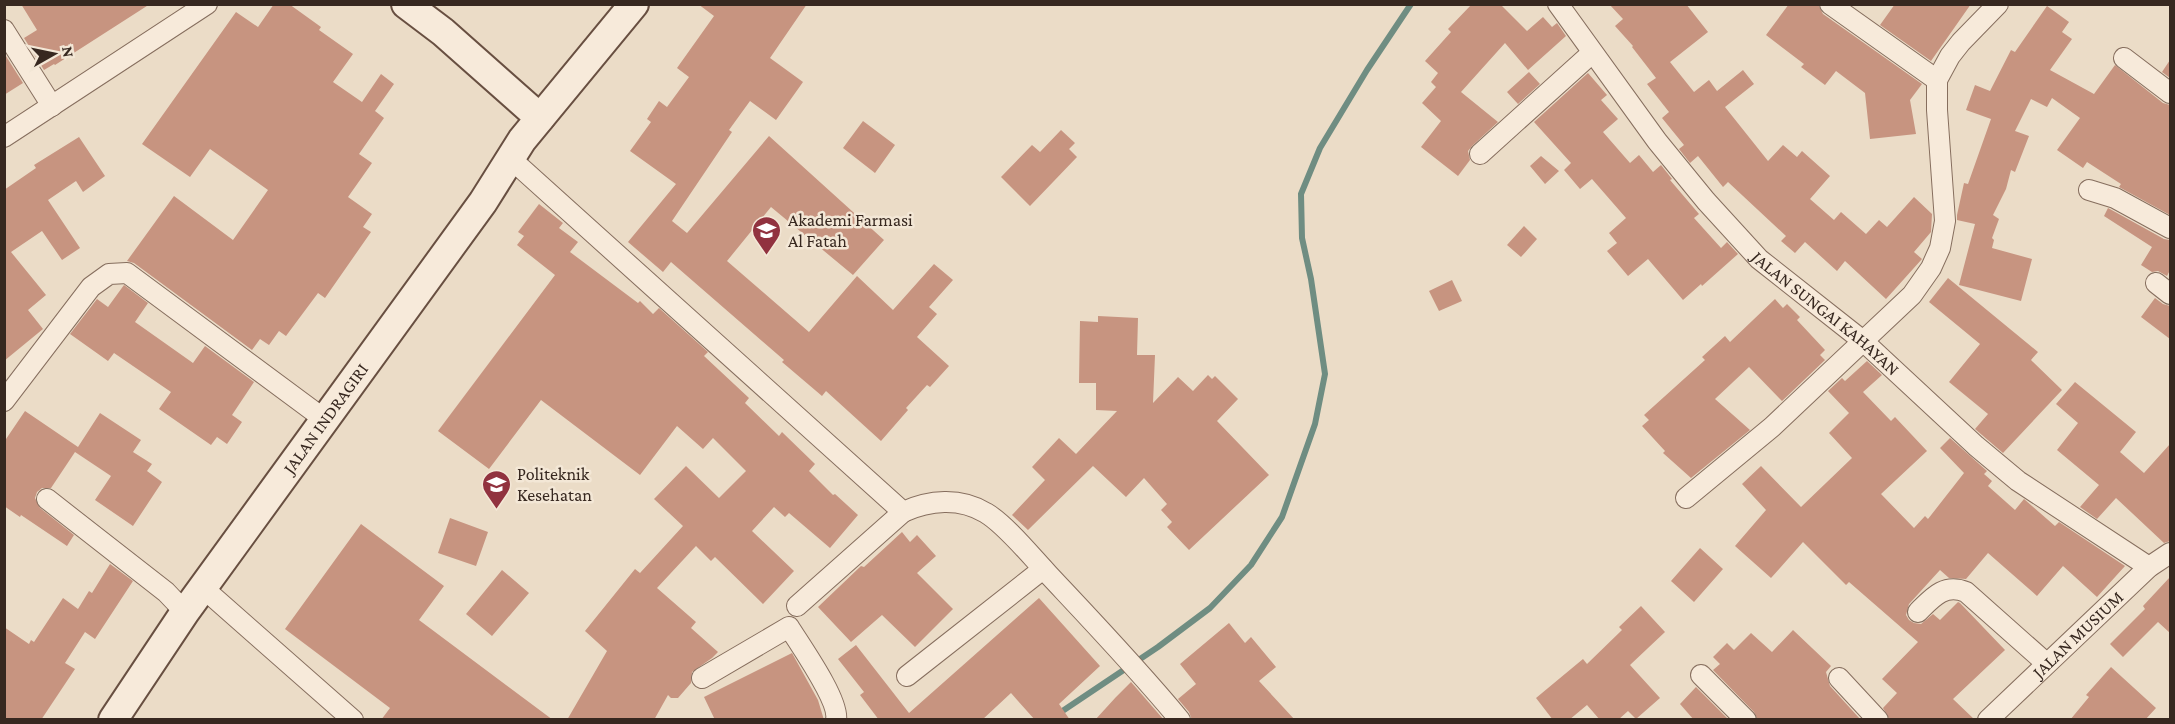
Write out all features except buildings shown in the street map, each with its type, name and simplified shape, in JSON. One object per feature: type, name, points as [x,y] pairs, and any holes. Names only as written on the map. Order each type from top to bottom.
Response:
[{"type":"street","points":[[4,137],[207,4]]},
{"type":"street","points":[[406,4],[443,32],[540,118]]},
{"type":"street","name":"JALAN INDRAGIRI","points":[[113,720],[202,587],[483,202],[522,140],[634,4]]},
{"type":"street","name":"JALAN SUNGAI KAHAYAN","points":[[1558,4],[1671,158],[1706,201],[1759,259],[1863,341],[1976,446],[2018,481],[2150,567]]},
{"type":"street","points":[[1830,4],[1937,80]]},
{"type":"street","points":[[1686,498],[1772,427],[1912,294],[1931,268],[1940,248],[1945,221],[1937,80],[1950,56],[1961,42],[1998,4]]},
{"type":"street","points":[[4,30],[52,106]]},
{"type":"street","points":[[1480,154],[1592,53]]},
{"type":"street","points":[[2124,58],[2170,93]]},
{"type":"street","points":[[511,159],[903,512]]},
{"type":"street","points":[[2090,190],[2115,198],[2170,228]]},
{"type":"street","points":[[4,401],[91,287],[109,274],[127,273],[324,419]]},
{"type":"street","points":[[47,499],[166,592],[185,612]]},
{"type":"street","points":[[797,606],[903,512],[920,504],[956,501],[986,513],[1043,569],[1125,656],[1180,720]]},
{"type":"street","name":"JALAN MUSIUM","points":[[1988,720],[2150,567],[2170,553]]},
{"type":"street","points":[[907,676],[1043,569]]},
{"type":"street","points":[[202,587],[353,720]]},
{"type":"street","points":[[1918,612],[1932,598],[1944,591],[1956,588],[1966,592],[2046,663]]},
{"type":"street","points":[[702,678],[789,627],[830,694],[837,714],[836,720]]},
{"type":"street","points":[[1701,675],[1746,720]]},
{"type":"street","points":[[1839,678],[1878,720]]},
{"type":"waterway","points":[[1058,714],[1158,647],[1210,608],[1251,565],[1282,517],[1315,424],[1325,374],[1311,279],[1302,238],[1301,194],[1320,148],[1367,70],[1411,4]]},
{"type":"place","name":"Akademi Farmasi Al Fatah","points":[[767,256]]},
{"type":"place","name":"Politeknik Kesehatan","points":[[496,510]]}]
